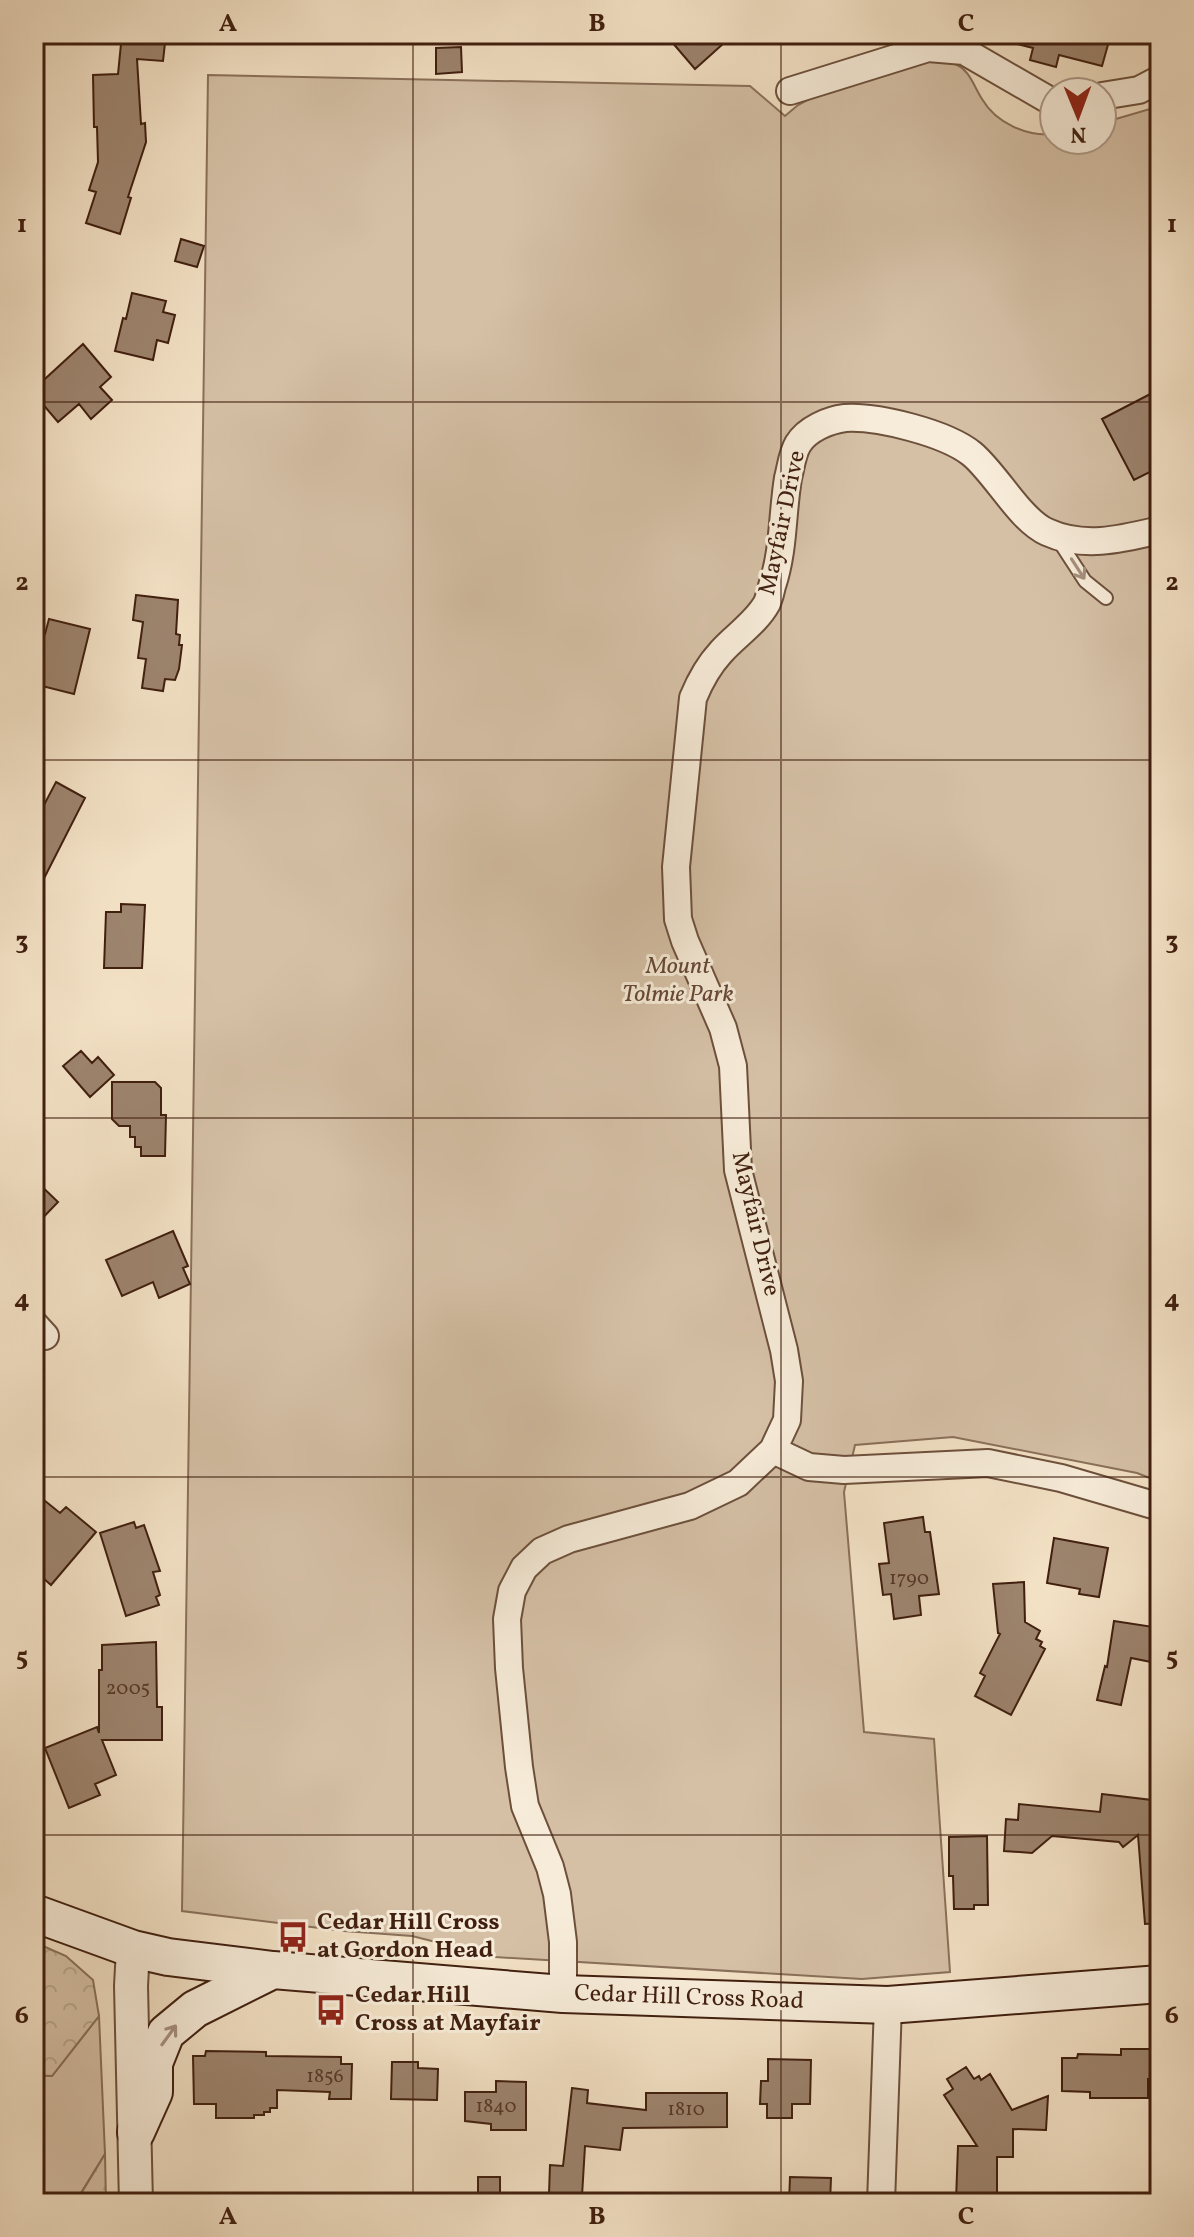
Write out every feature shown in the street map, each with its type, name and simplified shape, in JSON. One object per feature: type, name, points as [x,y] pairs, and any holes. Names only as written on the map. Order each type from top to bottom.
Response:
[{"type":"main road","name":"Cedar Hill Cross Road","points":[[34,1913],[133,1949],[168,1957],[273,1970],[563,1994],[888,2005],[1160,1984]]},
{"type":"main road","points":[[136,2132],[154,2092],[154,2063],[166,2033],[195,2009],[273,1970]]},
{"type":"street","points":[[790,91],[928,48],[964,51],[1038,94]]},
{"type":"street","points":[[1118,93],[1139,90],[1160,79]]},
{"type":"street","name":"Mayfair Drive","points":[[563,1994],[563,1942],[557,1894],[550,1867],[525,1806],[519,1767],[507,1619],[512,1591],[524,1568],[542,1551],[569,1539],[690,1506],[738,1483],[773,1450],[787,1420],[789,1381],[784,1350],[738,1170],[733,1066],[723,1028],[678,919],[677,845],[693,698],[704,673],[721,651],[767,603],[778,570],[792,460],[799,443],[823,424],[844,418],[873,420],[940,435],[970,453],[984,466],[1043,531],[1077,541],[1112,541],[1160,530]]},
{"type":"street","points":[[773,1450],[809,1467],[844,1470],[988,1463],[1061,1478],[1160,1507]]},
{"type":"street","points":[[133,1949],[131,1986],[136,2203]]},
{"type":"street","points":[[881,2203],[888,2005]]},
{"type":"lane","points":[[1056,535],[1085,581],[1106,598]]},
{"type":"green space","name":"Mount Tolmie Park","points":[[930,61],[949,62],[968,75],[995,115],[1013,127],[1038,133],[1038,156],[1118,156],[1118,118],[1160,106],[1160,1482],[1137,1473],[953,1437],[855,1445],[844,1492],[864,1732],[934,1739],[950,1972],[862,1979],[495,1957],[412,1936],[182,1911],[208,75],[750,86],[785,116],[813,97]]},
{"type":"green space","points":[[34,1942],[66,1956],[93,1980],[99,2016],[52,2076],[34,2075]]},
{"type":"green space","points":[[99,2016],[105,2154],[79,2196],[79,2203],[34,2203],[34,2075],[52,2076]]},
{"type":"green space","points":[[105,2154],[106,2203],[79,2203],[79,2197]]},
{"type":"building","points":[[122,34],[166,34],[163,61],[137,59],[141,124],[145,123],[146,142],[120,234],[86,223],[96,192],[89,190],[98,162],[93,75],[118,74]]},
{"type":"building","points":[[665,34],[734,34],[695,69]]},
{"type":"building","points":[[1007,34],[1111,34],[1102,66],[1059,55],[1056,67],[1030,60],[1033,48],[1006,41]]},
{"type":"building","points":[[461,47],[462,72],[436,74],[436,48]]},
{"type":"building","points":[[181,239],[204,246],[197,267],[175,261]]},
{"type":"building","points":[[132,293],[166,301],[163,312],[175,315],[168,343],[157,340],[153,360],[115,351]]},
{"type":"building","points":[[83,344],[111,377],[100,387],[112,400],[91,419],[79,404],[58,422],[34,394],[34,389]]},
{"type":"building","points":[[1160,389],[1160,467],[1134,480],[1102,419]]},
{"type":"building","points":[[136,595],[178,600],[176,634],[180,635],[179,645],[182,645],[179,669],[175,680],[165,679],[163,691],[142,688],[146,659],[138,658],[143,622],[133,620]]},
{"type":"building","points":[[49,619],[90,629],[74,694],[34,684],[34,632],[45,634]]},
{"type":"building","points":[[56,782],[85,798],[34,898],[34,824]]},
{"type":"building","points":[[121,904],[145,905],[142,968],[104,968],[106,912],[121,912]]},
{"type":"building","points":[[81,1051],[92,1063],[98,1057],[114,1075],[90,1097],[63,1066]]},
{"type":"building","points":[[112,1082],[155,1082],[161,1088],[161,1115],[166,1115],[165,1156],[141,1156],[141,1147],[135,1147],[135,1137],[130,1137],[130,1126],[119,1126],[112,1119]]},
{"type":"building","points":[[34,1179],[58,1202],[34,1227]]},
{"type":"building","points":[[173,1231],[188,1266],[183,1268],[190,1284],[159,1298],[153,1282],[122,1296],[106,1260]]},
{"type":"building","points":[[34,1492],[60,1513],[66,1507],[96,1532],[51,1585],[34,1570],[34,1563],[44,1551],[34,1543]]},
{"type":"building","points":[[923,1517],[925,1532],[930,1532],[939,1594],[919,1596],[921,1615],[894,1619],[891,1594],[883,1595],[879,1564],[889,1563],[884,1523]]},
{"type":"building","points":[[134,1522],[136,1528],[144,1525],[160,1571],[153,1572],[160,1595],[156,1597],[159,1605],[126,1616],[100,1533]]},
{"type":"building","points":[[1054,1538],[1108,1548],[1099,1597],[1079,1594],[1080,1589],[1047,1583]]},
{"type":"building","points":[[1024,1582],[1025,1622],[1040,1631],[1036,1639],[1042,1642],[1040,1646],[1045,1649],[1011,1715],[975,1696],[985,1676],[980,1673],[1000,1634],[993,1584]]},
{"type":"building","points":[[1114,1621],[1160,1628],[1160,1659],[1151,1658],[1151,1662],[1131,1658],[1121,1705],[1097,1700],[1107,1667]]},
{"type":"building","points":[[156,1642],[157,1707],[162,1707],[162,1740],[102,1740],[116,1775],[95,1784],[100,1795],[69,1808],[45,1748],[97,1727],[99,1733],[102,1645]]},
{"type":"building","points":[[1102,1794],[1160,1801],[1160,1923],[1145,1924],[1138,1835],[1123,1847],[1119,1842],[1052,1836],[1032,1853],[1004,1851],[1006,1819],[1018,1820],[1019,1804],[1100,1812]]},
{"type":"building","points":[[987,1836],[988,1905],[954,1909],[953,1876],[949,1876],[949,1837]]},
{"type":"building","points":[[1121,2049],[1152,2049],[1148,2098],[1090,2098],[1090,2092],[1062,2091],[1062,2058],[1077,2058],[1078,2054],[1121,2055]]},
{"type":"building","points":[[206,2051],[341,2057],[341,2064],[352,2064],[351,2099],[329,2099],[330,2092],[277,2090],[277,2108],[270,2108],[270,2112],[264,2112],[264,2115],[216,2118],[216,2104],[194,2104],[193,2056],[205,2056]]},
{"type":"building","points":[[768,2059],[811,2060],[810,2104],[792,2104],[792,2118],[767,2118],[767,2104],[760,2104],[761,2081],[768,2081]]},
{"type":"building","points":[[392,2062],[418,2062],[418,2068],[438,2069],[437,2100],[391,2099]]},
{"type":"building","points":[[966,2067],[974,2079],[979,2076],[981,2080],[990,2074],[1012,2110],[1048,2096],[1046,2130],[1013,2129],[1013,2157],[997,2157],[997,2203],[956,2201],[958,2146],[977,2146],[944,2095],[953,2089],[947,2079]]},
{"type":"building","points":[[496,2081],[526,2082],[526,2130],[491,2130],[491,2124],[465,2121],[465,2092],[496,2092]]},
{"type":"building","points":[[572,2088],[588,2090],[587,2103],[646,2110],[646,2093],[727,2093],[727,2127],[623,2128],[620,2150],[585,2146],[582,2196],[549,2194],[550,2165],[563,2166]]},
{"type":"building","points":[[478,2177],[500,2177],[500,2197],[478,2197]]},
{"type":"building","points":[[790,2177],[831,2178],[830,2203],[789,2203]]},
{"type":"place","name":"Cedar Hill Cross at Gordon Head","points":[[293,1937]]},
{"type":"place","name":"Cedar Hill Cross at Mayfair","points":[[331,2010]]}]
